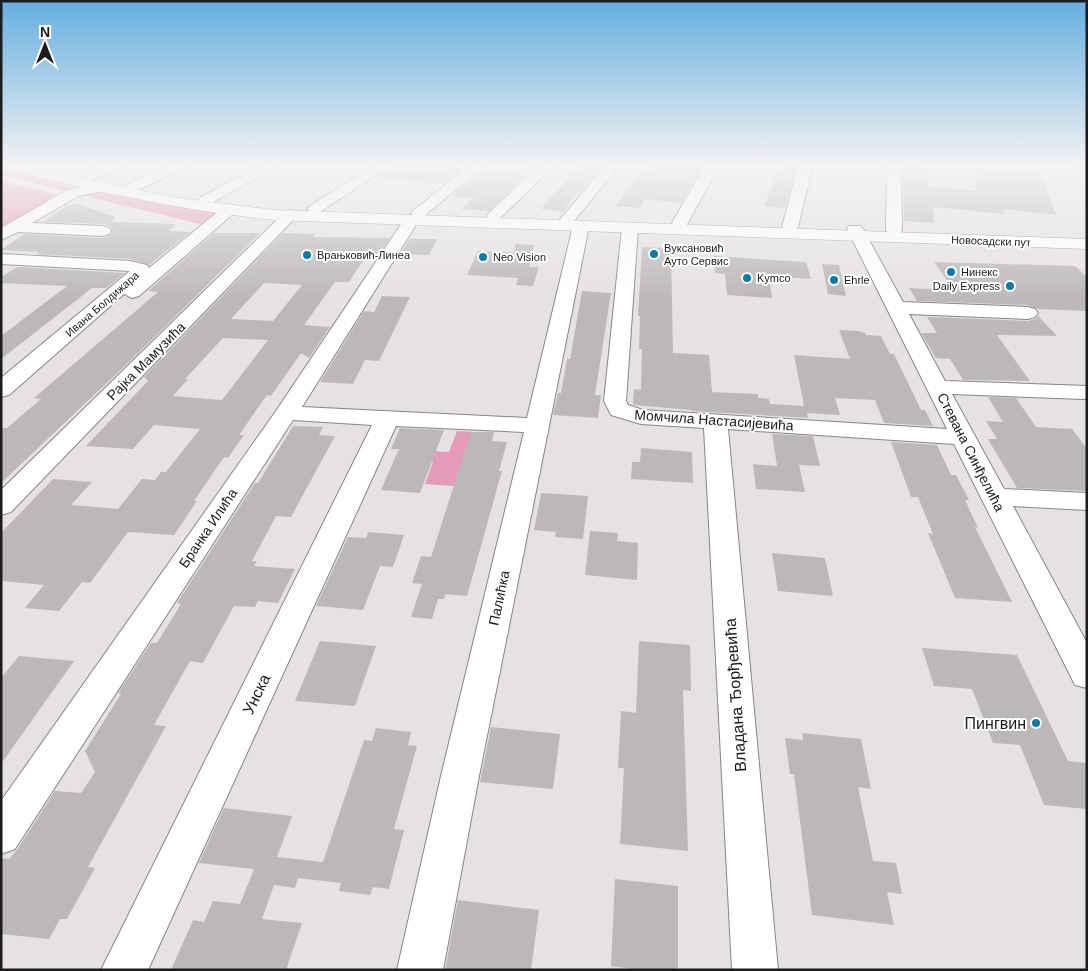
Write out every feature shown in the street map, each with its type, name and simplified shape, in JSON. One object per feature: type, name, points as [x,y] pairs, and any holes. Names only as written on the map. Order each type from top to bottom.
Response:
[{"type":"main road","name":"Новосадски пут","points":[[223,209],[290,215],[494,216],[630,228],[857,232],[894,230],[1087,236]]},
{"type":"main road","name":"Новосадски пут","points":[[319,209],[415,216],[575,223],[680,223],[790,227],[1087,244]]},
{"type":"street","points":[[8,231],[44,209]]},
{"type":"street","name":"Бранка Илића","points":[[1,835],[286,413],[415,216],[423,209]]},
{"type":"street","points":[[494,216],[501,209]]},
{"type":"street","points":[[575,223],[584,209]]},
{"type":"street","points":[[680,223],[688,209]]},
{"type":"street","points":[[790,227],[794,209]]},
{"type":"street","points":[[894,209],[894,230]]},
{"type":"street","points":[[1,403],[229,210]]},
{"type":"street","name":"Рајка Мамузића","points":[[1,506],[290,215]]},
{"type":"street","name":"Палићка","points":[[420,970],[536,426],[575,223]]},
{"type":"street","name":"Момчила Настасијевића","points":[[630,228],[616,406],[619,410],[626,414],[641,417],[963,437]]},
{"type":"street","points":[[8,231],[103,231]]},
{"type":"street","name":"Стевана Синђелића","points":[[857,232],[994,497],[1085,667]]},
{"type":"street","name":"Ивана Болдижара","points":[[1,259],[130,266],[141,269],[126,284],[1,390]]},
{"type":"street","points":[[897,308],[1028,313]]},
{"type":"street","points":[[937,387],[1084,392]]},
{"type":"street","points":[[286,413],[536,426]]},
{"type":"street","name":"Унска","points":[[124,970],[387,419]]},
{"type":"street","name":"Владана Ђорђевића","points":[[714,421],[755,970]]},
{"type":"street","points":[[994,497],[1087,502]]},
{"type":"shaded area","points":[[1,209],[45,209],[1,235]]},
{"type":"shaded area","points":[[140,209],[198,209],[210,211],[219,215],[209,223],[200,224]]},
{"type":"shaded area","points":[[457,431],[475,432],[454,486],[425,484],[433,462],[408,460],[412,450],[449,452]]},
{"type":"building","points":[[62,209],[94,209],[116,217],[110,222],[176,224],[168,231],[190,232],[149,265],[130,259],[36,254],[39,252],[1,250],[24,234],[103,238],[111,235],[113,230],[110,226],[104,224],[43,222]]},
{"type":"building","points":[[465,209],[491,209],[489,211]]},
{"type":"building","points":[[543,209],[565,209],[563,212]]},
{"type":"building","points":[[904,209],[933,209],[934,223],[904,221]]},
{"type":"building","points":[[957,209],[1003,209],[1005,214]]},
{"type":"building","points":[[1006,209],[1055,209],[1057,215]]},
{"type":"building","points":[[214,233],[260,233],[129,362],[1,483],[1,428],[7,428],[41,399],[34,398],[158,292],[148,291]]},
{"type":"building","points":[[283,233],[315,234],[313,237],[390,238],[379,254],[368,253],[349,282],[335,282],[304,325],[330,327],[309,358],[301,353],[271,396],[267,395],[239,435],[244,435],[228,458],[224,457],[194,501],[197,501],[174,535],[128,532],[90,583],[82,582],[59,611],[25,608],[44,585],[1,581],[1,533],[53,479],[92,482],[71,505],[118,509],[142,479],[155,480],[161,472],[166,472],[200,429],[154,425],[133,449],[86,446],[148,381],[144,377]],"holes":[[[264,283],[302,285],[273,321],[231,319]],[[223,338],[268,340],[222,400],[173,396],[188,379],[185,379]]]},
{"type":"building","points":[[410,239],[437,239],[429,255],[400,254]]},
{"type":"building","points":[[516,244],[534,245],[529,267],[539,267],[533,286],[516,285],[518,278],[467,275],[478,251],[514,252]]},
{"type":"building","points":[[642,247],[671,248],[673,353],[709,355],[712,392],[758,394],[758,398],[769,399],[770,404],[804,406],[794,355],[850,359],[839,330],[858,331],[866,335],[881,336],[890,354],[894,354],[921,410],[925,410],[933,426],[884,423],[875,400],[835,398],[840,415],[807,413],[808,418],[692,411],[633,405],[634,389],[641,390],[642,349],[639,349],[640,316],[638,316]]},
{"type":"building","name":"Kymco","points":[[714,256],[806,262],[811,279],[769,276],[772,298],[727,295],[725,274],[715,273]]},
{"type":"building","points":[[934,262],[1075,266],[1087,277],[1087,311],[1037,309],[1028,305],[917,301],[909,288],[954,290]]},
{"type":"building","name":"Ehrle","points":[[822,264],[839,265],[846,296],[828,294]]},
{"type":"building","points":[[17,267],[125,273],[106,288],[92,288],[1,359],[1,336],[67,286],[1,283],[1,277]]},
{"type":"building","points":[[582,291],[611,293],[595,395],[601,395],[598,418],[553,415],[558,393],[561,393],[567,359],[570,359]]},
{"type":"building","points":[[382,296],[410,297],[379,361],[365,360],[353,384],[320,382],[364,311],[374,312]]},
{"type":"building","points":[[1038,316],[1057,336],[997,335],[1030,381],[963,380],[950,359],[936,358],[921,333],[937,333],[927,317],[1028,321],[1036,319]]},
{"type":"building","points":[[988,397],[1016,398],[1036,427],[1072,429],[1087,449],[1087,491],[1017,488],[988,439],[997,439],[986,421],[1003,422]]},
{"type":"building","points":[[293,426],[323,427],[319,435],[335,436],[291,517],[276,516],[252,561],[257,561],[254,566],[295,569],[278,603],[258,601],[255,607],[234,606],[203,663],[190,661],[154,725],[166,726],[88,867],[95,868],[67,919],[60,919],[49,939],[1,934],[1,858],[9,859],[17,850],[55,791],[81,793],[95,772],[85,751],[121,694],[118,693],[151,643],[157,643],[181,604],[177,603],[255,483],[258,483]]},
{"type":"building","points":[[400,428],[444,430],[420,493],[381,490],[399,449],[391,449]]},
{"type":"building","points":[[471,432],[494,432],[492,441],[507,442],[499,471],[502,471],[467,596],[445,594],[444,599],[438,599],[432,619],[411,617],[422,584],[412,583],[421,556],[431,557]]},
{"type":"building","points":[[772,434],[813,436],[820,466],[799,465],[805,492],[756,489],[753,464],[777,466]]},
{"type":"building","points":[[891,442],[937,445],[951,475],[956,475],[969,500],[965,500],[978,528],[975,527],[1012,602],[955,598],[928,533],[933,534],[918,497],[911,497]]},
{"type":"building","points":[[641,448],[692,452],[693,483],[631,479],[632,462],[640,462]]},
{"type":"building","points":[[541,493],[588,496],[583,539],[555,537],[556,532],[534,530]]},
{"type":"building","points":[[590,531],[618,533],[617,541],[638,543],[637,580],[585,575]]},
{"type":"building","points":[[368,532],[404,535],[393,567],[380,566],[363,610],[316,606],[348,537],[366,538]]},
{"type":"building","points":[[772,553],[825,558],[833,596],[778,591]]},
{"type":"building","points":[[320,641],[376,646],[355,706],[295,701]]},
{"type":"building","points":[[639,641],[690,645],[691,691],[683,690],[688,851],[620,844],[624,768],[618,768],[621,711],[636,713]]},
{"type":"building","points":[[922,648],[1017,655],[1068,761],[1087,763],[1087,809],[1044,805],[1020,745],[993,743],[972,689],[934,686]]},
{"type":"building","points":[[19,656],[74,661],[1,764],[1,678]]},
{"type":"building","points":[[491,727],[560,734],[553,789],[480,782]]},
{"type":"building","points":[[376,728],[411,732],[408,745],[417,746],[394,829],[404,830],[389,889],[373,887],[370,895],[339,891],[341,883],[298,878],[295,888],[274,885],[262,919],[302,923],[286,970],[171,970],[193,920],[204,922],[213,901],[240,904],[254,869],[199,863],[224,808],[292,816],[277,857],[323,862],[364,740],[372,741]]},
{"type":"building","points":[[802,733],[861,739],[871,789],[858,787],[873,861],[896,863],[902,894],[887,892],[894,925],[812,915],[794,774],[790,774],[785,738],[803,740]]},
{"type":"building","points":[[615,879],[678,886],[678,970],[638,970],[611,966]]},
{"type":"building","points":[[458,900],[539,910],[531,970],[445,970]]},
{"type":"place","name":"Вуксановић Ауто Сервис","points":[[654,254]]},
{"type":"place","name":"Врањковић-Линеа","points":[[307,255]]},
{"type":"place","name":"Neo Vision","points":[[483,257]]},
{"type":"place","name":"Нинекс","points":[[951,272]]},
{"type":"place","name":"Kymco","points":[[747,278]]},
{"type":"place","name":"Ehrle","points":[[834,280]]},
{"type":"place","name":"Daily Express","points":[[1010,286]]},
{"type":"place","name":"Пингвин","points":[[1036,723]]}]
